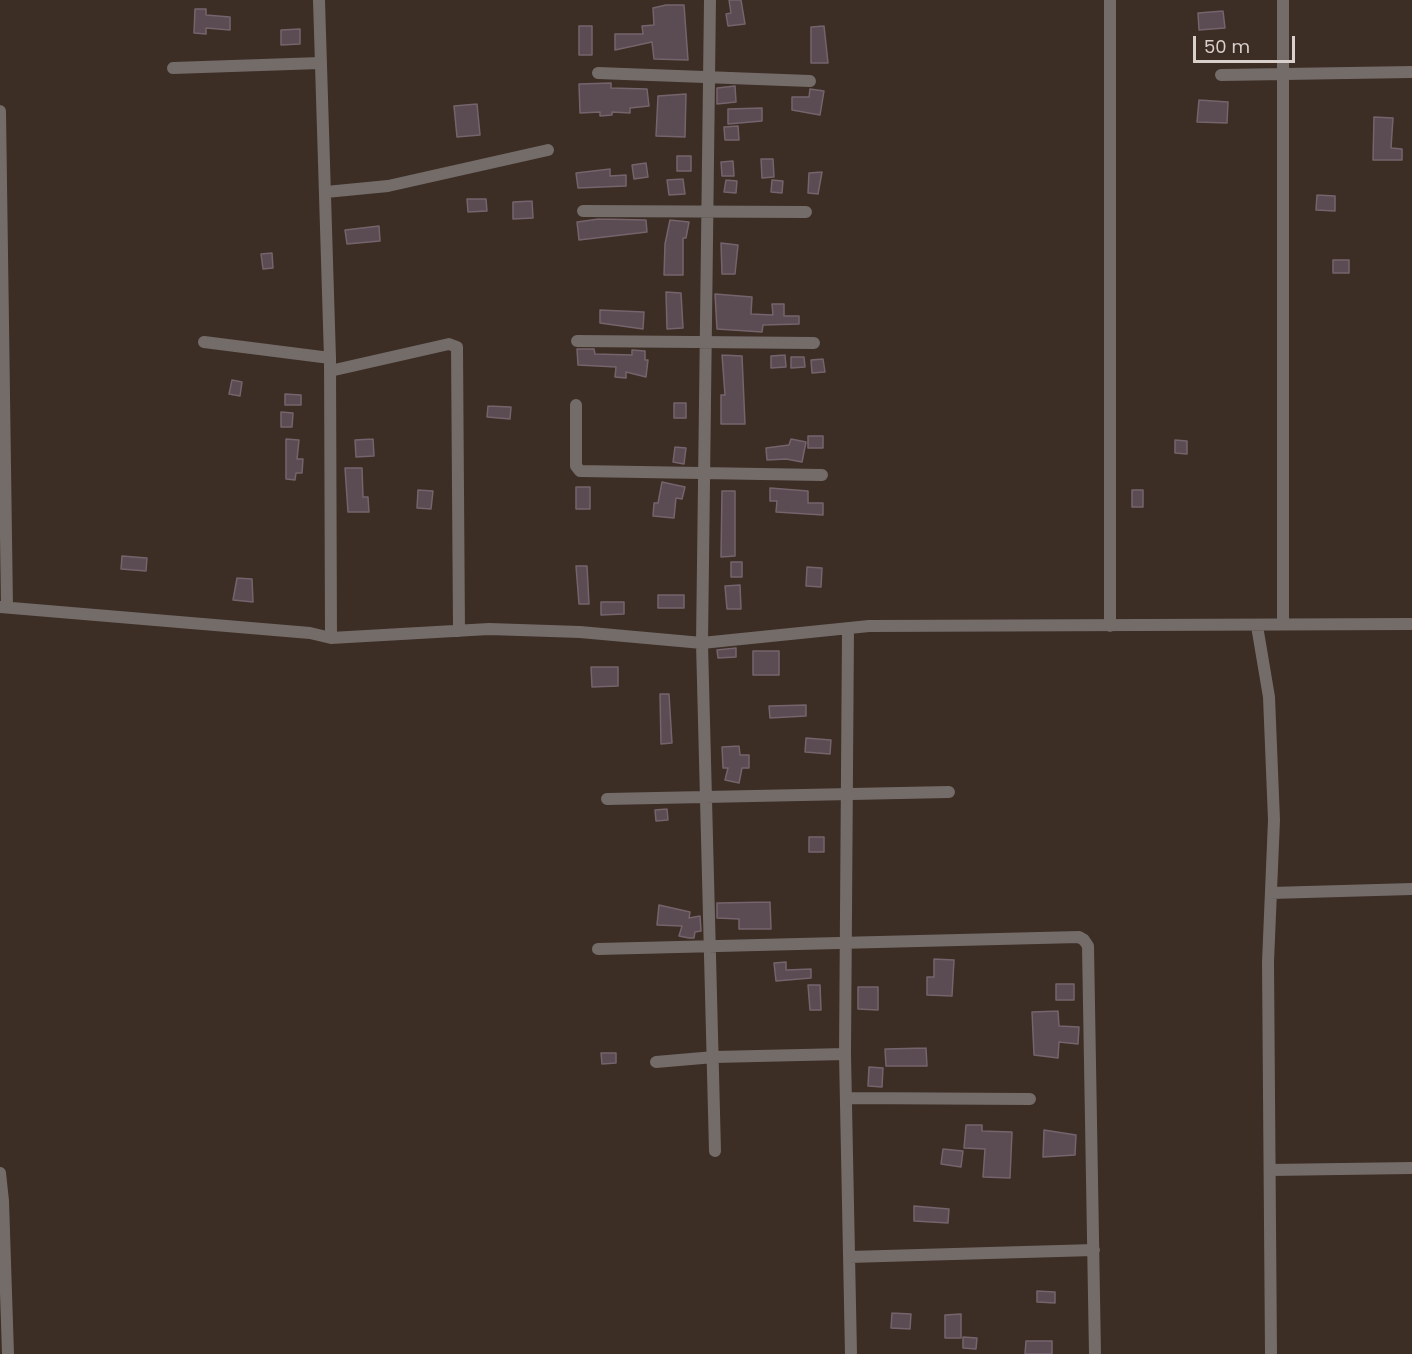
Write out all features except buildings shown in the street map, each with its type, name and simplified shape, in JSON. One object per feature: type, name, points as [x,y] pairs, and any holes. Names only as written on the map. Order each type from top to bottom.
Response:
[{"type":"street","points":[[319,0],[330,358],[331,638]]},
{"type":"street","points":[[710,0],[702,643],[715,1151]]},
{"type":"street","points":[[1110,0],[1110,626]]},
{"type":"street","points":[[1283,0],[1283,624]]},
{"type":"street","points":[[173,68],[320,63]]},
{"type":"street","points":[[1221,75],[1412,72]]},
{"type":"street","points":[[598,73],[810,81]]},
{"type":"street","points":[[0,111],[4,607],[310,633],[331,638],[459,631],[580,632],[702,643],[848,629],[1412,624]]},
{"type":"street","points":[[326,192],[388,186],[548,150]]},
{"type":"street","points":[[583,211],[806,212]]},
{"type":"street","points":[[577,341],[706,344],[814,343]]},
{"type":"street","points":[[204,342],[330,358]]},
{"type":"street","points":[[330,371],[449,344],[458,347],[459,631]]},
{"type":"street","points":[[576,405],[576,466],[580,471],[704,475],[822,475]]},
{"type":"street","points":[[1257,626],[1269,697],[1274,820],[1268,962],[1271,1354]]},
{"type":"street","points":[[848,629],[845,1054],[851,1354]]},
{"type":"street","points":[[607,800],[706,795],[949,792]]},
{"type":"street","points":[[1271,893],[1412,889]]},
{"type":"street","points":[[598,949],[1079,937],[1084,940],[1088,946],[1095,1354]]},
{"type":"street","points":[[656,1062],[714,1057],[845,1054]]},
{"type":"street","points":[[847,1098],[1030,1099]]},
{"type":"street","points":[[1270,1170],[1412,1168]]},
{"type":"street","points":[[0,1173],[5,1350]]},
{"type":"street","points":[[849,1257],[1094,1250]]}]
